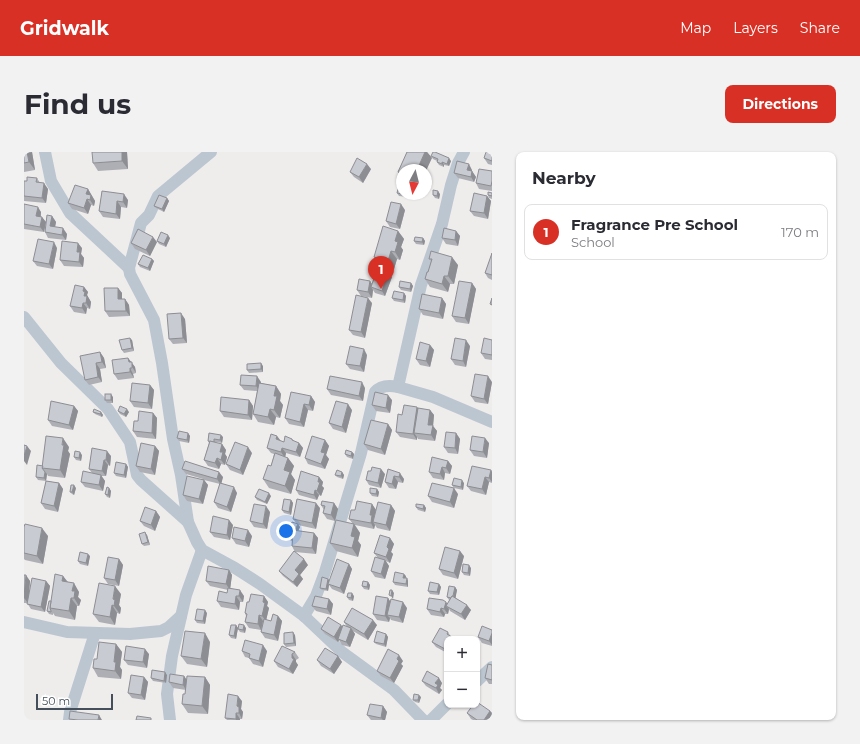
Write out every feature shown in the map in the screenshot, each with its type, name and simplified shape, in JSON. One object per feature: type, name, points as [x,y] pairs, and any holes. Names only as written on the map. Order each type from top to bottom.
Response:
[{"type":"street","points":[[45,152],[52,181],[70,213],[129,268]]},
{"type":"street","points":[[211,152],[158,196],[149,215],[141,223],[129,268],[130,274],[154,320],[173,439],[182,475],[188,522],[191,532],[202,550],[254,580],[304,616],[342,652],[394,690],[423,720]]},
{"type":"street","points":[[398,386],[421,285],[442,224],[458,163],[464,152]]},
{"type":"street","points":[[24,317],[61,363],[108,409],[130,442],[137,475],[140,480],[188,522]]},
{"type":"street","points":[[304,616],[316,596],[325,572],[361,453],[375,392],[379,388],[385,386],[398,386],[433,397],[492,422]]},
{"type":"street","points":[[170,720],[167,694],[172,656],[186,595],[202,550]]},
{"type":"street","points":[[24,622],[67,632],[130,634],[161,631],[169,627],[181,616]]},
{"type":"street","points":[[69,720],[70,712],[95,633]]},
{"type":"street","points":[[480,678],[492,667]]},
{"type":"street","points":[[431,720],[444,707]]},
{"type":"building","points":[[24,152],[27,152],[29,162],[24,163]]},
{"type":"building","points":[[92,152],[122,152],[122,161],[93,163]]},
{"type":"building","points":[[407,152],[425,152],[420,164],[402,164]]},
{"type":"building","points":[[433,152],[449,158],[447,164],[437,162],[438,159],[431,156]]},
{"type":"building","points":[[486,152],[492,152],[492,161],[484,158]]},
{"type":"building","points":[[357,158],[367,164],[359,177],[350,172]]},
{"type":"building","points":[[457,161],[469,164],[467,170],[472,171],[471,177],[454,173]]},
{"type":"building","points":[[479,169],[492,171],[491,186],[476,183]]},
{"type":"building","points":[[27,177],[37,178],[36,182],[44,183],[42,198],[24,196],[24,181],[27,181]]},
{"type":"building","points":[[75,185],[88,189],[86,194],[91,195],[90,200],[87,199],[84,208],[68,203]]},
{"type":"building","points":[[433,190],[438,191],[437,196],[433,195]]},
{"type":"building","points":[[102,191],[124,194],[123,202],[117,201],[116,214],[99,211]]},
{"type":"building","points":[[488,192],[492,193],[492,196],[488,195]]},
{"type":"building","points":[[474,193],[487,196],[484,213],[470,211]]},
{"type":"building","points":[[159,195],[167,198],[162,209],[154,206]]},
{"type":"building","points":[[391,202],[401,204],[396,224],[386,221]]},
{"type":"building","points":[[24,204],[38,207],[36,216],[42,217],[40,227],[24,224]]},
{"type":"building","points":[[47,215],[52,216],[50,226],[63,228],[62,235],[45,232]]},
{"type":"building","points":[[383,226],[398,231],[395,241],[398,242],[395,252],[391,251],[388,261],[374,257]]},
{"type":"building","points":[[444,228],[456,231],[455,240],[442,238]]},
{"type":"building","points":[[138,229],[153,237],[146,250],[131,243]]},
{"type":"building","points":[[161,232],[168,235],[164,244],[157,241]]},
{"type":"building","points":[[415,237],[423,238],[422,242],[414,241]]},
{"type":"building","points":[[38,239],[54,242],[49,264],[33,261]]},
{"type":"building","points":[[62,241],[78,243],[77,252],[80,252],[79,262],[60,260]]},
{"type":"building","points":[[431,251],[452,257],[448,276],[444,276],[442,284],[425,279],[432,259],[429,259]]},
{"type":"building","points":[[492,253],[492,275],[485,273]]},
{"type":"building","points":[[143,255],[152,259],[148,268],[138,264]]},
{"type":"building","points":[[378,267],[388,271],[382,291],[371,287]]},
{"type":"building","points":[[359,279],[370,281],[368,292],[357,290]]},
{"type":"building","points":[[400,281],[411,283],[410,289],[399,287]]},
{"type":"building","points":[[459,281],[472,283],[465,318],[452,316]]},
{"type":"building","points":[[75,285],[84,287],[84,296],[87,296],[86,303],[83,303],[82,308],[70,306]]},
{"type":"building","points":[[104,288],[118,288],[118,299],[125,299],[126,311],[105,311]]},
{"type":"building","points":[[394,291],[404,293],[403,300],[392,298]]},
{"type":"building","points":[[422,294],[442,298],[439,313],[419,309]]},
{"type":"building","points":[[356,295],[368,298],[361,332],[349,330]]},
{"type":"building","points":[[181,313],[183,338],[169,339],[167,314]]},
{"type":"building","points":[[130,338],[132,348],[122,350],[119,340]]},
{"type":"building","points":[[455,338],[466,340],[463,361],[451,359]]},
{"type":"building","points":[[484,338],[492,340],[492,355],[481,353]]},
{"type":"building","points":[[420,342],[430,345],[426,361],[416,359]]},
{"type":"building","points":[[350,346],[364,349],[360,366],[346,364]]},
{"type":"building","points":[[100,352],[102,362],[96,363],[98,377],[85,380],[80,356]]},
{"type":"building","points":[[128,358],[129,362],[132,362],[130,372],[114,374],[112,360]]},
{"type":"building","points":[[261,363],[261,369],[247,370],[247,364]]},
{"type":"building","points":[[475,374],[488,376],[484,399],[471,396]]},
{"type":"building","points":[[241,375],[257,376],[256,386],[240,385]]},
{"type":"building","points":[[330,376],[362,382],[359,396],[327,389]]},
{"type":"building","points":[[132,383],[150,385],[148,403],[130,401]]},
{"type":"building","points":[[259,383],[276,386],[274,396],[277,396],[274,410],[270,409],[268,417],[253,414]]},
{"type":"building","points":[[291,392],[311,396],[309,405],[304,404],[300,422],[285,418]]},
{"type":"building","points":[[375,392],[388,395],[386,408],[372,405]]},
{"type":"building","points":[[105,394],[111,394],[111,400],[105,400]]},
{"type":"building","points":[[221,397],[249,400],[248,415],[220,411]]},
{"type":"building","points":[[51,401],[74,406],[69,425],[48,420]]},
{"type":"building","points":[[336,401],[348,404],[342,427],[329,423]]},
{"type":"building","points":[[404,405],[417,407],[413,434],[396,432],[398,414],[402,415]]},
{"type":"building","points":[[120,406],[127,409],[124,414],[118,411]]},
{"type":"building","points":[[418,408],[430,410],[428,425],[433,425],[431,435],[414,433]]},
{"type":"building","points":[[94,409],[101,412],[100,414],[93,412]]},
{"type":"building","points":[[139,411],[153,413],[152,433],[133,431],[134,421],[138,421]]},
{"type":"building","points":[[371,420],[388,424],[381,449],[364,444]]},
{"type":"building","points":[[179,431],[188,433],[187,440],[177,438]]},
{"type":"building","points":[[446,432],[456,433],[455,448],[444,447]]},
{"type":"building","points":[[209,433],[221,435],[220,440],[214,439],[214,442],[208,441]]},
{"type":"building","points":[[271,434],[277,436],[276,439],[284,442],[285,436],[299,443],[296,452],[282,448],[281,452],[267,448]]},
{"type":"building","points":[[46,436],[63,438],[62,445],[64,445],[60,470],[42,468]]},
{"type":"building","points":[[312,436],[325,440],[321,452],[325,453],[321,464],[305,458]]},
{"type":"building","points":[[472,436],[485,438],[483,452],[470,450]]},
{"type":"building","points":[[210,441],[222,444],[220,452],[223,452],[221,460],[217,458],[215,463],[204,460]]},
{"type":"building","points":[[235,442],[248,447],[240,470],[226,464]]},
{"type":"building","points":[[141,443],[155,446],[151,469],[136,466]]},
{"type":"building","points":[[24,445],[27,446],[24,456]]},
{"type":"building","points":[[92,448],[107,451],[106,460],[104,460],[102,471],[89,469]]},
{"type":"building","points":[[346,450],[352,452],[351,456],[345,454]]},
{"type":"building","points":[[75,451],[80,452],[79,458],[74,457]]},
{"type":"building","points":[[275,453],[288,458],[284,470],[290,472],[285,486],[263,479],[268,465],[271,466]]},
{"type":"building","points":[[432,457],[448,461],[446,468],[442,467],[440,474],[429,472]]},
{"type":"building","points":[[185,461],[219,472],[217,479],[182,469]]},
{"type":"building","points":[[116,462],[126,464],[124,475],[114,473]]},
{"type":"building","points":[[37,465],[43,466],[42,468],[45,472],[44,478],[36,477]]},
{"type":"building","points":[[472,466],[491,470],[489,478],[485,477],[482,489],[467,486]]},
{"type":"building","points":[[372,467],[381,469],[378,483],[366,480],[368,471],[371,471]]},
{"type":"building","points":[[388,469],[400,473],[399,477],[394,476],[392,484],[385,482]]},
{"type":"building","points":[[337,470],[342,472],[341,476],[335,475]]},
{"type":"building","points":[[83,471],[101,475],[99,485],[81,482]]},
{"type":"building","points":[[301,471],[319,477],[318,482],[320,482],[314,495],[296,490]]},
{"type":"building","points":[[187,476],[204,480],[199,499],[183,495]]},
{"type":"building","points":[[454,478],[462,480],[461,487],[452,485]]},
{"type":"building","points":[[46,481],[59,483],[54,506],[41,503]]},
{"type":"building","points":[[220,483],[234,487],[227,507],[214,502]]},
{"type":"building","points":[[432,483],[454,488],[450,502],[428,496]]},
{"type":"building","points":[[71,485],[74,485],[72,492],[70,492]]},
{"type":"building","points":[[107,487],[109,488],[108,495],[105,494]]},
{"type":"building","points":[[370,488],[377,489],[376,494],[370,493]]},
{"type":"building","points":[[259,489],[269,493],[265,502],[255,497]]},
{"type":"building","points":[[284,499],[291,500],[289,512],[282,510]]},
{"type":"building","points":[[297,499],[316,503],[312,523],[293,519]]},
{"type":"building","points":[[322,501],[334,503],[331,515],[323,513],[325,506],[321,505]]},
{"type":"building","points":[[357,501],[372,504],[370,515],[372,515],[371,523],[349,519],[351,510],[355,510]]},
{"type":"building","points":[[378,502],[391,505],[386,525],[373,522]]},
{"type":"building","points":[[254,504],[266,506],[263,524],[250,521]]},
{"type":"building","points":[[416,504],[424,505],[423,509],[416,507]]},
{"type":"building","points":[[145,507],[156,511],[151,525],[140,521]]},
{"type":"building","points":[[213,516],[229,520],[227,535],[210,532]]},
{"type":"building","points":[[336,520],[354,524],[351,536],[355,537],[352,548],[330,543]]},
{"type":"building","points":[[292,522],[298,524],[295,530],[293,530],[293,536],[291,539],[285,536]]},
{"type":"building","points":[[25,524],[42,528],[37,556],[24,553]]},
{"type":"building","points":[[234,527],[248,530],[245,541],[232,538]]},
{"type":"building","points":[[293,530],[314,533],[312,548],[292,546]]},
{"type":"building","points":[[145,532],[148,542],[142,544],[139,534]]},
{"type":"building","points":[[380,535],[390,538],[387,547],[389,549],[386,557],[374,553]]},
{"type":"building","points":[[445,547],[460,551],[454,573],[439,569]]},
{"type":"building","points":[[294,551],[304,559],[295,570],[299,574],[293,582],[279,571]]},
{"type":"building","points":[[80,552],[88,554],[86,563],[78,561]]},
{"type":"building","points":[[108,557],[119,559],[115,580],[104,578]]},
{"type":"building","points":[[375,557],[385,560],[381,574],[371,571]]},
{"type":"building","points":[[337,559],[349,564],[340,588],[328,584]]},
{"type":"building","points":[[463,564],[469,565],[468,573],[462,572]]},
{"type":"building","points":[[208,566],[229,570],[226,584],[206,581]]},
{"type":"building","points":[[395,572],[404,574],[403,578],[407,578],[406,584],[393,582]]},
{"type":"building","points":[[55,574],[63,576],[62,581],[74,583],[72,591],[75,591],[74,598],[71,598],[69,611],[50,608]]},
{"type":"building","points":[[24,575],[26,575],[24,597]]},
{"type":"building","points":[[322,577],[328,579],[326,589],[320,588]]},
{"type":"building","points":[[32,578],[46,581],[41,607],[27,604]]},
{"type":"building","points":[[363,581],[368,582],[367,587],[362,586]]},
{"type":"building","points":[[430,582],[439,584],[437,592],[428,591]]},
{"type":"building","points":[[99,583],[115,586],[113,599],[115,600],[114,606],[112,605],[110,617],[93,614]]},
{"type":"building","points":[[449,586],[455,587],[451,598],[447,597]]},
{"type":"building","points":[[228,588],[240,590],[239,596],[236,596],[235,604],[217,601],[219,591],[227,593]]},
{"type":"building","points":[[390,590],[392,590],[391,596],[389,595]]},
{"type":"building","points":[[348,593],[352,593],[351,598],[347,597]]},
{"type":"building","points":[[251,594],[264,596],[263,602],[265,603],[262,616],[259,615],[258,624],[245,622],[247,602],[249,602]]},
{"type":"building","points":[[315,596],[329,599],[327,609],[312,606]]},
{"type":"building","points":[[376,596],[388,598],[385,616],[373,614]]},
{"type":"building","points":[[452,596],[467,605],[461,614],[446,606]]},
{"type":"building","points":[[429,598],[443,600],[446,602],[444,609],[441,608],[440,612],[427,609]]},
{"type":"building","points":[[391,599],[403,602],[399,617],[387,615]]},
{"type":"building","points":[[49,601],[51,601],[51,612],[47,611]]},
{"type":"building","points":[[352,608],[373,620],[364,634],[344,622]]},
{"type":"building","points":[[197,609],[205,610],[203,621],[195,620]]},
{"type":"building","points":[[273,614],[278,616],[274,635],[261,632],[264,619],[271,621]]},
{"type":"building","points":[[328,617],[341,625],[334,637],[321,629]]},
{"type":"building","points":[[239,624],[244,625],[243,630],[238,629]]},
{"type":"building","points":[[231,625],[236,625],[234,636],[229,635]]},
{"type":"building","points":[[343,625],[351,628],[346,642],[338,639]]},
{"type":"building","points":[[482,626],[492,630],[489,641],[478,636]]},
{"type":"building","points":[[440,628],[448,632],[447,634],[450,636],[444,636],[444,648],[432,642]]},
{"type":"building","points":[[185,631],[205,633],[201,659],[181,656]]},
{"type":"building","points":[[377,631],[386,634],[384,644],[374,642]]},
{"type":"building","points":[[293,632],[294,643],[284,644],[284,633]]},
{"type":"building","points":[[245,640],[263,645],[259,661],[249,658],[250,654],[242,651]]},
{"type":"building","points":[[99,642],[116,644],[114,662],[116,662],[115,671],[93,668],[94,659],[97,659]]},
{"type":"building","points":[[126,646],[145,649],[143,662],[124,660]]},
{"type":"building","points":[[282,646],[295,652],[292,654],[292,658],[294,659],[289,669],[274,661]]},
{"type":"building","points":[[325,648],[338,656],[330,669],[317,660]]},
{"type":"building","points":[[388,649],[399,655],[397,659],[399,661],[390,678],[377,671]]},
{"type":"building","points":[[488,664],[492,665],[492,680],[485,678]]},
{"type":"building","points":[[152,670],[165,672],[164,681],[151,678]]},
{"type":"building","points":[[427,671],[439,678],[435,683],[438,685],[436,688],[422,681]]},
{"type":"building","points":[[170,674],[184,676],[183,685],[169,682]]},
{"type":"building","points":[[131,675],[144,677],[141,695],[128,693]]},
{"type":"building","points":[[187,676],[205,677],[202,706],[182,704]]},
{"type":"building","points":[[228,694],[238,696],[237,706],[239,707],[239,713],[236,713],[236,719],[225,718]]},
{"type":"building","points":[[414,694],[419,695],[418,700],[413,700]]},
{"type":"building","points":[[370,704],[383,706],[381,718],[367,715]]},
{"type":"building","points":[[480,704],[490,711],[484,720],[477,720],[467,713],[471,708],[480,708]]},
{"type":"building","points":[[70,711],[99,715],[98,720],[69,719]]},
{"type":"building","points":[[137,716],[151,718],[151,720],[136,720]]},
{"type":"place","name":"Fragrance Pre School","points":[[381,289]]}]
